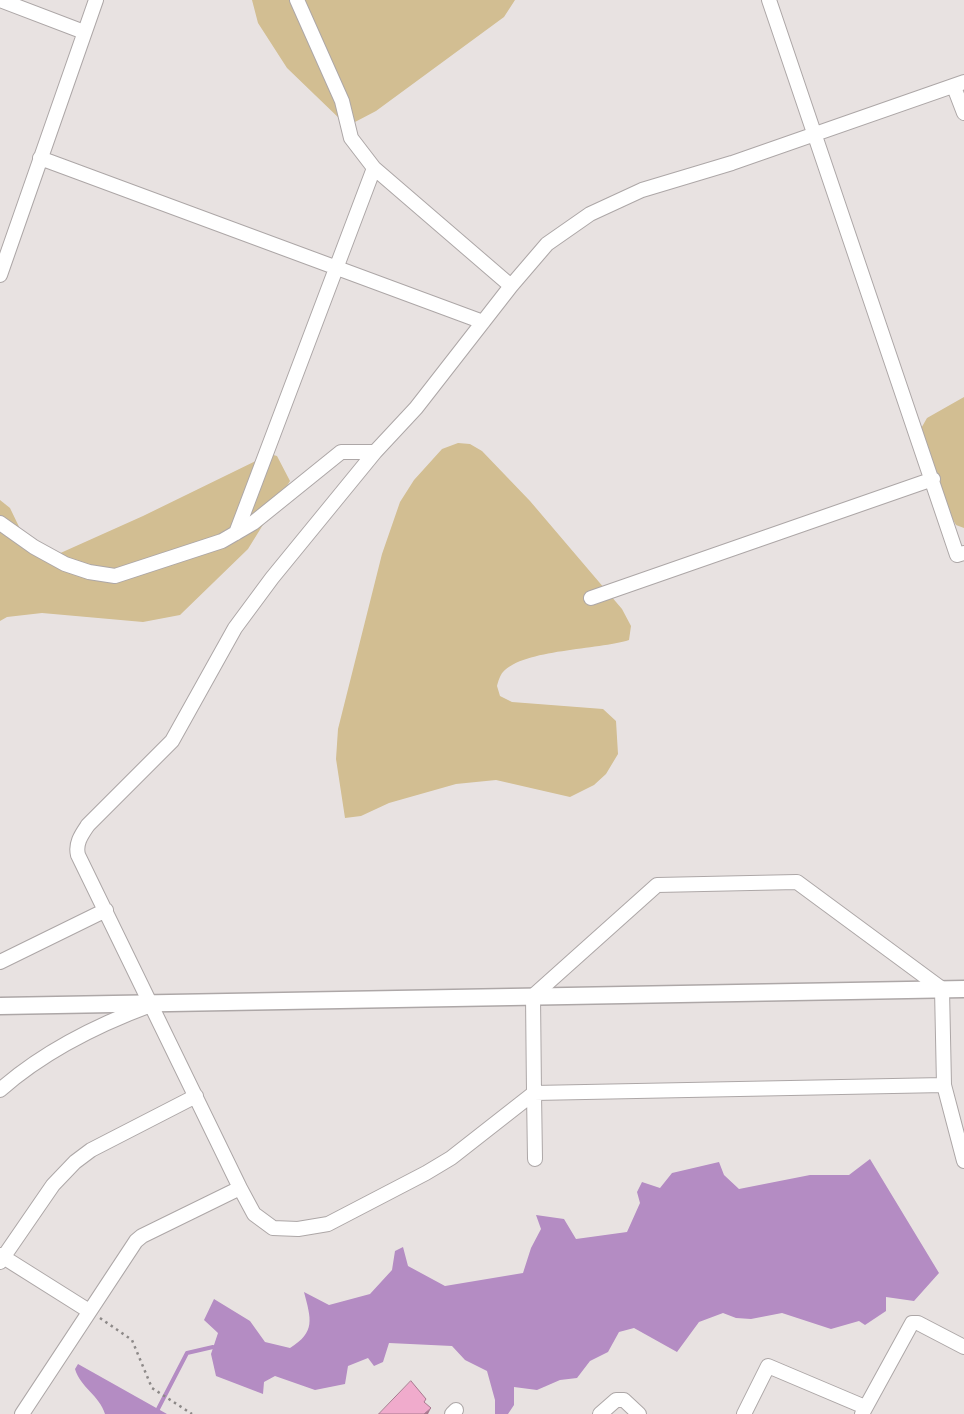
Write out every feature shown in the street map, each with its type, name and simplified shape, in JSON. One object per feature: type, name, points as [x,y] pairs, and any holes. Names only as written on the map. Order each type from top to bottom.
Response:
[{"type":"street","points":[[2,0],[84,32]]},
{"type":"street","points":[[0,275],[96,0]]},
{"type":"street","points":[[297,0],[342,101],[351,138],[374,168],[511,286]]},
{"type":"street","points":[[769,0],[933,478],[957,555],[964,553]]},
{"type":"street","points":[[944,1086],[534,1093],[451,1158],[328,1224],[298,1230],[273,1228],[254,1214],[240,1188],[78,855],[76,847],[88,825],[172,741],[235,628],[272,578],[375,452],[416,408],[511,286],[547,244],[590,214],[642,190],[815,135],[959,85],[964,113]]},
{"type":"street","points":[[40,158],[483,322]]},
{"type":"street","points":[[236,532],[374,168]]},
{"type":"street","points":[[0,523],[34,547],[65,564],[89,572],[116,576],[222,541],[253,523],[342,452],[375,452]]},
{"type":"street","points":[[591,598],[933,478]]},
{"type":"street","points":[[535,1159],[533,996],[657,885],[797,882],[942,989]]},
{"type":"street","points":[[0,962],[106,910]]},
{"type":"street","points":[[942,989],[944,1086],[964,1161]]},
{"type":"street","points":[[0,1006],[152,1005],[964,989]]},
{"type":"street","points":[[0,1090],[25,1069],[57,1049],[122,1016],[152,1005]]},
{"type":"street","points":[[89,1311],[1,1258],[53,1185],[75,1162],[91,1150],[196,1096]]},
{"type":"street","points":[[22,1414],[130,1248],[142,1236],[240,1188]]},
{"type":"street","points":[[744,1414],[768,1366],[864,1411],[912,1323],[918,1323],[964,1347]]},
{"type":"street","points":[[600,1414],[616,1400],[624,1400],[639,1414]]},
{"type":"path","points":[[89,1311],[132,1340],[152,1388],[169,1401],[192,1414]]},
{"type":"shaded area","points":[[252,0],[515,0],[504,17],[376,111],[355,122],[343,122],[287,68],[258,23]]},
{"type":"shaded area","points":[[964,397],[964,528],[956,525],[918,459],[919,432],[927,418]]},
{"type":"shaded area","points":[[458,443],[470,444],[482,451],[530,501],[622,609],[631,626],[629,640],[544,654],[513,664],[500,677],[497,686],[500,696],[512,702],[603,709],[616,721],[618,754],[606,774],[594,785],[570,797],[496,780],[456,784],[389,803],[361,816],[345,818],[336,759],[338,729],[382,554],[400,502],[414,480],[442,449]]},
{"type":"shaded area","points":[[270,454],[277,456],[290,481],[248,549],[180,615],[143,622],[42,613],[7,617],[0,621],[0,500],[10,508],[23,535],[56,555],[143,516]]},
{"type":"shaded area","points":[[870,1159],[939,1273],[914,1301],[886,1297],[886,1311],[865,1325],[859,1321],[831,1329],[782,1313],[751,1319],[736,1318],[723,1313],[699,1322],[677,1352],[634,1328],[619,1332],[608,1352],[590,1361],[577,1378],[560,1380],[537,1390],[514,1387],[514,1405],[508,1414],[495,1414],[495,1400],[487,1371],[465,1360],[452,1346],[389,1343],[383,1362],[374,1366],[368,1358],[348,1366],[345,1384],[315,1390],[275,1376],[264,1382],[263,1394],[216,1376],[211,1354],[218,1333],[204,1320],[214,1299],[250,1321],[265,1342],[290,1348],[308,1330],[310,1317],[304,1292],[329,1305],[370,1294],[392,1270],[395,1251],[403,1247],[408,1266],[445,1286],[523,1273],[531,1248],[541,1229],[536,1215],[564,1219],[576,1239],[627,1232],[640,1203],[637,1192],[642,1182],[660,1188],[672,1173],[719,1162],[724,1175],[739,1189],[810,1175],[849,1175]]},
{"type":"shaded area","points":[[78,1364],[167,1414],[105,1414],[99,1402],[81,1381],[75,1369]]},
{"type":"building","points":[[411,1381],[426,1399],[424,1402],[431,1408],[424,1414],[379,1414]]},
{"type":"waterway","points":[[158,1409],[187,1353],[213,1347]]}]
